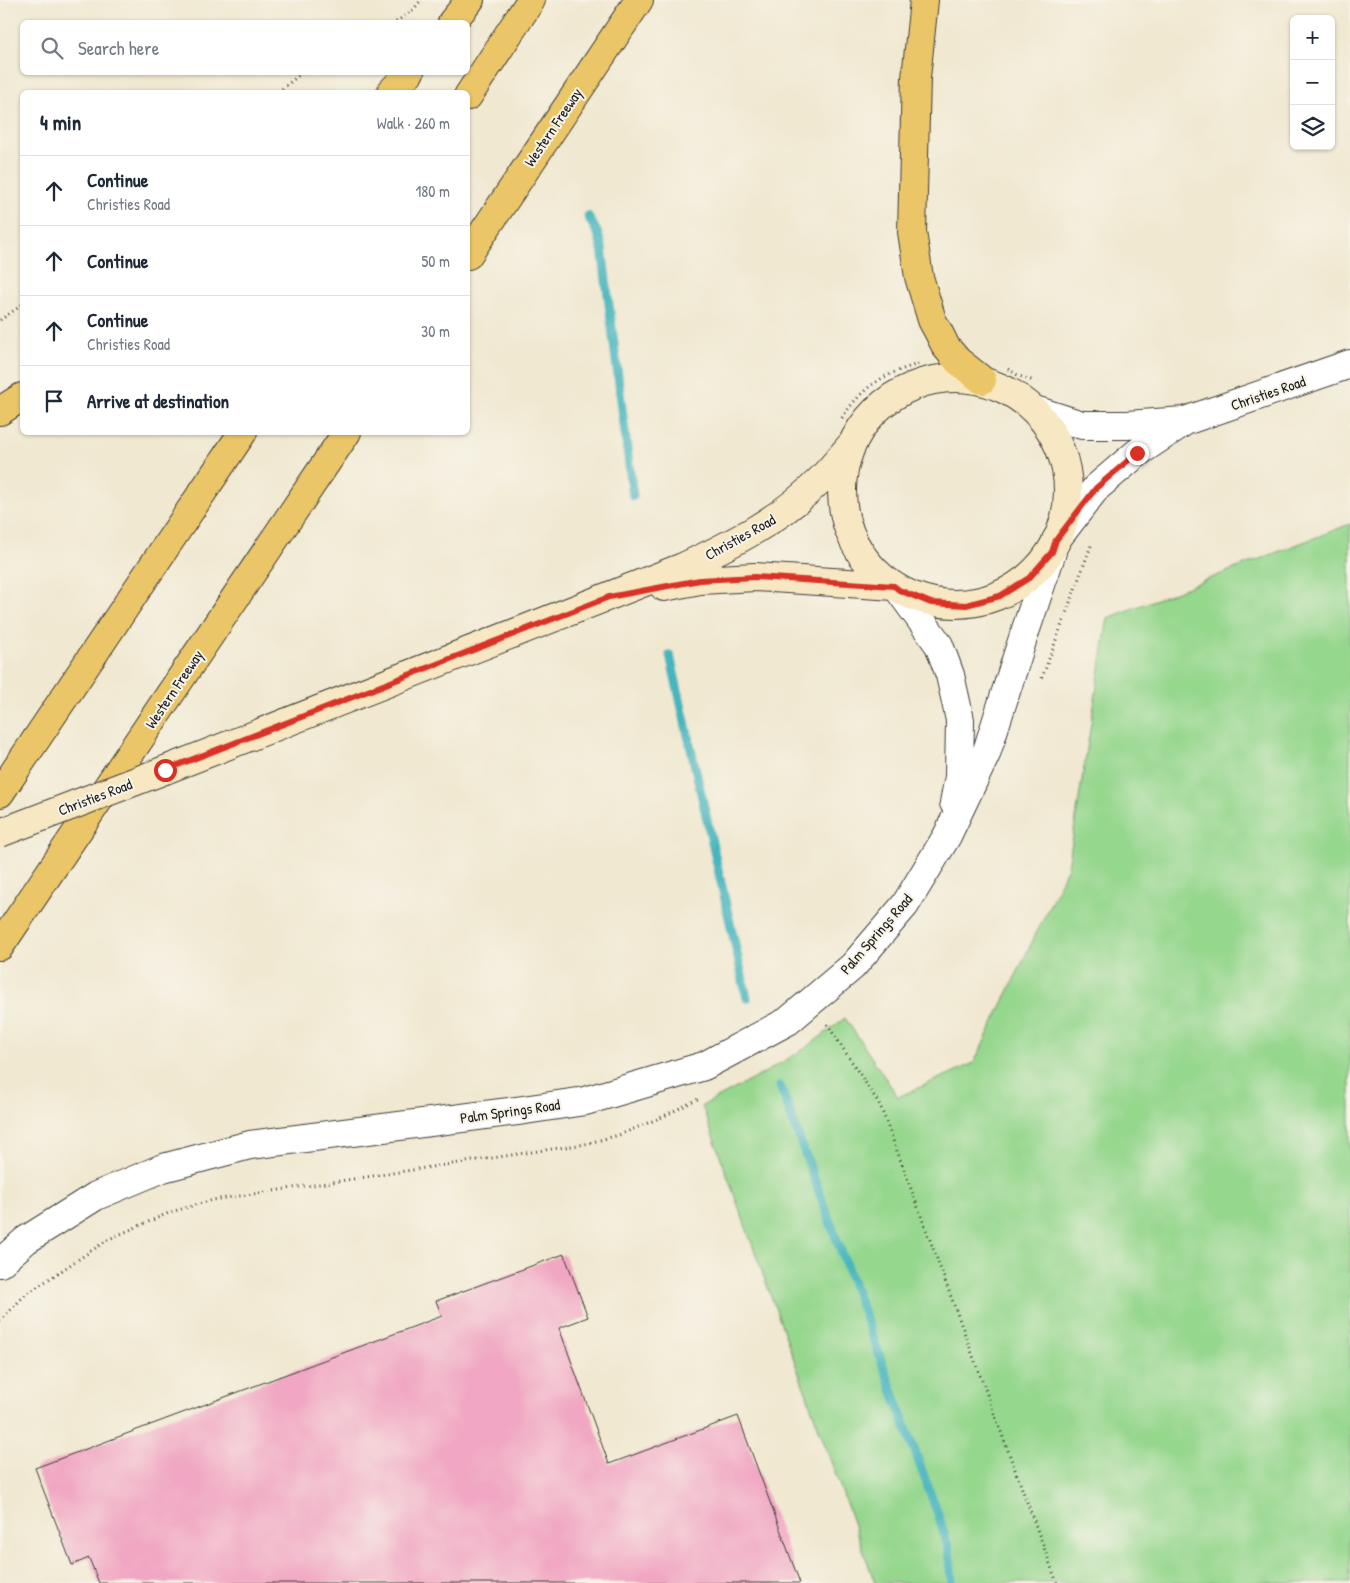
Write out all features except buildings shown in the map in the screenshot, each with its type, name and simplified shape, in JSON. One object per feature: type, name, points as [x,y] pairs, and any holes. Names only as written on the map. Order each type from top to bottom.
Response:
[{"type":"highway","points":[[454,20],[470,0]]},
{"type":"highway","points":[[470,93],[531,0]]},
{"type":"highway","name":"Western Freeway","points":[[470,252],[639,0]]},
{"type":"highway","points":[[924,0],[916,78],[912,232],[919,278],[932,320],[946,347],[958,361],[993,373]]},
{"type":"highway","points":[[394,90],[407,75]]},
{"type":"highway","points":[[0,411],[20,398]]},
{"type":"highway","points":[[0,794],[241,435]]},
{"type":"highway","name":"Western Freeway","points":[[0,946],[345,435]]},
{"type":"main road","points":[[993,373],[1010,391],[1035,410],[1058,441],[1068,478],[1066,516],[1054,546],[1029,578],[1000,596],[966,605],[931,603],[896,588],[873,570],[854,542],[843,511],[842,478],[850,446],[867,419],[890,397],[918,383],[950,377],[993,373]]},
{"type":"main road","name":"Christies Road","points":[[0,833],[683,567],[744,538],[774,518],[813,487],[850,446]]},
{"type":"main road","name":"Christies Road","points":[[609,597],[700,580],[755,577],[896,588]]},
{"type":"street","name":"Christies Road","points":[[1054,546],[1096,488],[1137,453],[1185,421],[1350,364]]},
{"type":"street","name":"Christies Road","points":[[1035,410],[1082,425],[1127,425],[1185,421]]},
{"type":"street","name":"Palm Springs Road","points":[[0,1263],[26,1240],[96,1196],[163,1168],[250,1145],[585,1101],[704,1066],[788,1021],[853,966],[905,905],[948,836],[986,754],[1022,638],[1054,546]]},
{"type":"street","name":"Palm Springs Road","points":[[896,588],[940,645],[950,675],[960,720],[959,777],[948,836]]},
{"type":"path","points":[[399,20],[414,9],[421,0]]},
{"type":"path","points":[[280,90],[299,75]]},
{"type":"path","points":[[0,320],[20,307]]},
{"type":"path","points":[[839,422],[854,400],[879,378],[925,362]]},
{"type":"path","points":[[993,373],[1019,376],[1038,382]]},
{"type":"path","points":[[826,1023],[880,1106],[1057,1583]]},
{"type":"path","points":[[0,1321],[25,1295],[109,1239],[171,1212],[213,1200],[585,1144],[619,1135]]},
{"type":"green space","points":[[1350,524],[1350,1583],[875,1583],[702,1106],[759,1076],[806,1048],[845,1018],[898,1097],[974,1063],[1068,867],[1108,618]]},
{"type":"waterway","points":[[588,216],[598,234],[602,248],[633,496]]},
{"type":"waterway","points":[[670,655],[747,998]]},
{"type":"waterway","points":[[780,1086],[938,1514],[949,1550],[952,1583]]},
{"type":"route","points":[[165,770],[609,597],[700,580],[755,577],[894,586],[899,590],[931,603],[966,605],[1000,596],[1029,578],[1052,552],[1056,540],[1096,488],[1137,453]]}]
